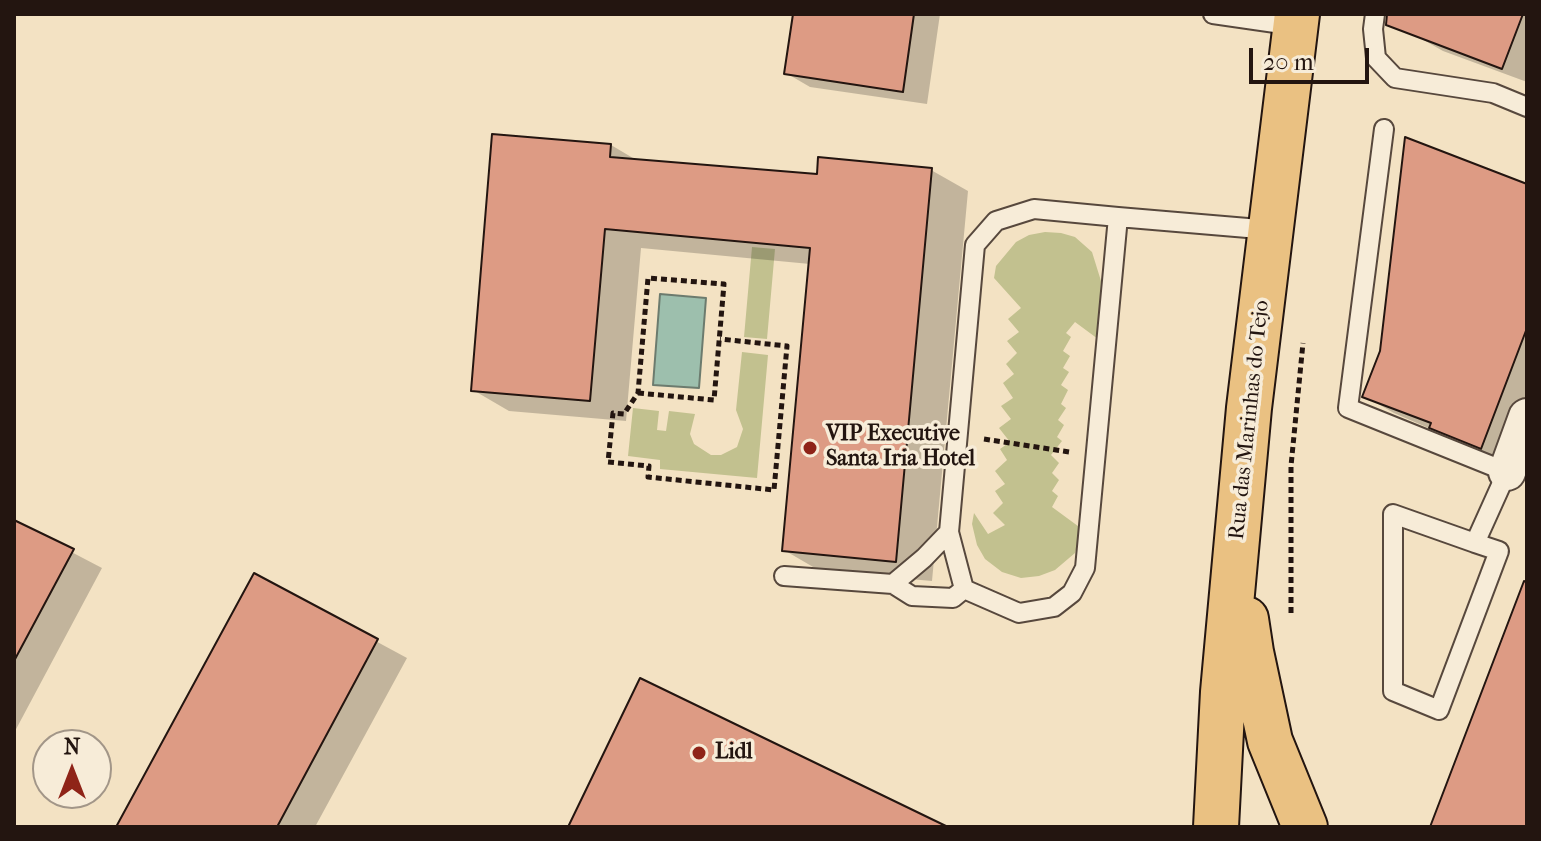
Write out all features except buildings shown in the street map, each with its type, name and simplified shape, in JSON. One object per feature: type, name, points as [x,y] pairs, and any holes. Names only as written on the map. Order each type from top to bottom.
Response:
[{"type":"main road","name":"Rua das Marinhas do Tejo","points":[[1216,827],[1223,692],[1249,408],[1296,20]]},
{"type":"main road","points":[[1237,545],[1251,652],[1270,741],[1305,827]]},
{"type":"street","points":[[1507,472],[1527,417]]},
{"type":"lane","points":[[1213,14],[1296,20]]},
{"type":"lane","points":[[1375,14],[1376,58],[1395,78],[1493,93],[1527,107]]},
{"type":"lane","points":[[1384,129],[1348,408],[1507,472],[1475,543]]},
{"type":"lane","points":[[964,589],[949,532],[975,245],[996,221],[1034,209],[1271,230]]},
{"type":"lane","points":[[964,589],[1019,613],[1054,607],[1072,593],[1085,568],[1118,217]]},
{"type":"lane","points":[[1393,514],[1475,543],[1499,551],[1439,710],[1393,691],[1393,514]]},
{"type":"lane","points":[[893,584],[949,532]]},
{"type":"lane","points":[[784,576],[893,584],[912,596],[953,598],[964,589]]},
{"type":"path","points":[[638,393],[714,400],[724,284],[648,278],[638,393],[624,414],[613,413],[608,462],[649,466],[648,477],[774,490],[787,346],[720,339]]},
{"type":"path","points":[[1291,628],[1291,466],[1304,335]]},
{"type":"path","points":[[908,428],[1095,456]]},
{"type":"shaded area","points":[[1045,232],[1075,237],[1092,252],[1101,281],[1098,339],[1075,322],[1066,333],[1071,337],[1063,351],[1070,356],[1063,368],[1069,372],[1061,385],[1068,390],[1061,404],[1066,408],[1058,420],[1064,425],[1057,437],[1062,441],[1051,455],[1059,463],[1052,473],[1059,480],[1052,491],[1058,496],[1052,507],[1082,529],[1075,553],[1055,570],[1021,578],[1002,572],[985,559],[977,545],[972,524],[974,513],[988,534],[1005,525],[993,513],[1003,503],[995,491],[1005,484],[995,471],[1007,460],[1000,449],[1010,442],[999,428],[1011,419],[1001,406],[1013,398],[1003,383],[1014,374],[1006,364],[1017,353],[1007,341],[1019,332],[1008,319],[1021,308],[994,278],[996,266],[1016,242]]},
{"type":"shaded area","points":[[752,247],[775,249],[767,339],[744,337]]},
{"type":"shaded area","points":[[660,294],[706,298],[699,388],[653,385]]},
{"type":"shaded area","points":[[742,352],[768,355],[757,478],[660,469],[660,460],[628,456],[633,408],[659,411],[657,430],[666,431],[669,411],[695,414],[690,434],[694,444],[711,455],[721,455],[737,447],[743,429],[736,410]]},
{"type":"place","name":"VIP Executive Santa Iria Hotel","points":[[810,448]]},
{"type":"place","name":"Lidl","points":[[699,753]]}]
